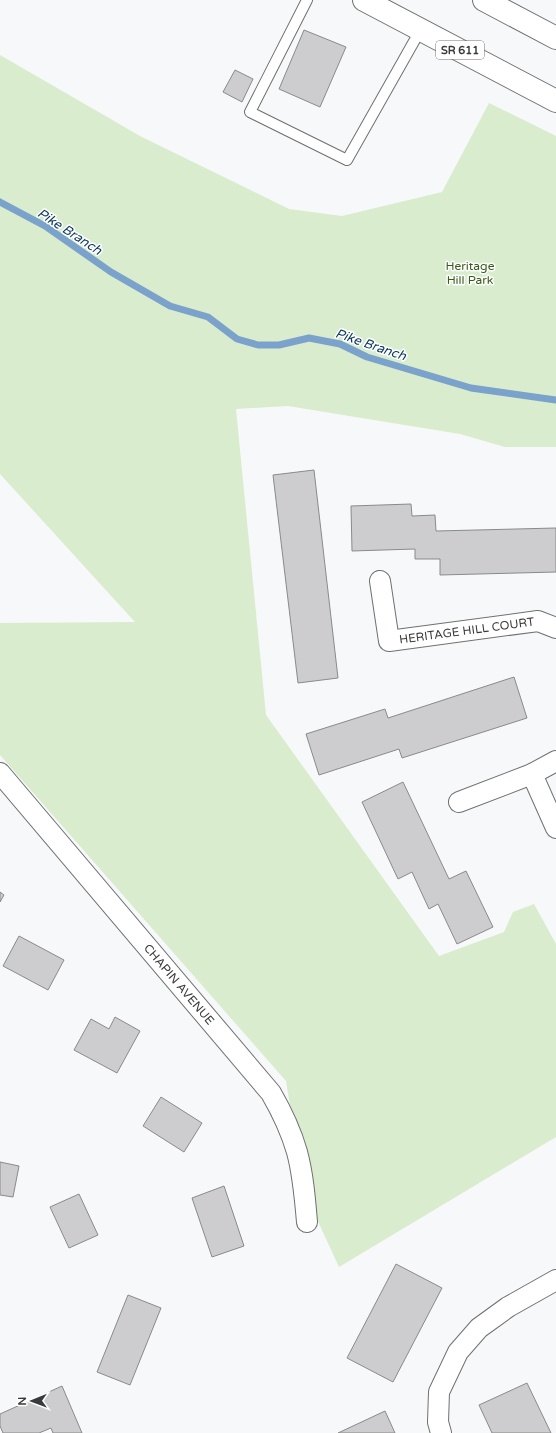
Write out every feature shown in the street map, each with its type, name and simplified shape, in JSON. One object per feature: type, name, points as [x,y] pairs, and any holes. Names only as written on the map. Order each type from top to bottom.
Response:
[{"type":"main road","name":"SR 611","points":[[364,0],[556,101]]},
{"type":"main road","points":[[484,0],[556,38]]},
{"type":"street","name":"HERITAGE HILL COURT","points":[[380,581],[389,641],[538,621],[556,628]]},
{"type":"street","points":[[460,802],[532,774],[556,761]]},
{"type":"street","name":"CHAPIN AVENUE","points":[[0,773],[271,1093],[284,1116],[297,1152],[304,1191],[307,1222]]},
{"type":"street","points":[[532,774],[556,828]]},
{"type":"street","points":[[441,1433],[438,1422],[439,1392],[458,1352],[479,1328],[508,1307],[556,1280]]},
{"type":"lane","points":[[307,0],[250,112],[347,160],[420,29]]},
{"type":"green space","name":"Heritage Hill Park","points":[[0,55],[140,136],[289,209],[342,216],[442,192],[489,103],[556,136],[556,447],[505,447],[460,434],[288,406],[236,409],[266,715],[439,956],[504,932],[513,912],[534,904],[556,944],[556,1137],[339,1267],[304,1191],[286,1081],[0,755],[0,623],[135,622],[0,474]]},
{"type":"building","points":[[304,30],[346,47],[320,107],[279,89]]},
{"type":"building","points":[[235,70],[253,79],[242,102],[223,92]]},
{"type":"building","points":[[314,470],[338,678],[298,683],[273,475]]},
{"type":"building","points":[[411,504],[412,516],[435,515],[436,531],[556,528],[556,572],[440,575],[440,559],[415,559],[415,549],[352,551],[351,506]]},
{"type":"building","points":[[514,677],[527,718],[402,758],[399,749],[319,775],[306,734],[385,709],[388,718]]},
{"type":"building","points":[[403,782],[449,879],[466,871],[493,927],[457,944],[438,904],[429,909],[412,872],[398,879],[362,802]]},
{"type":"building","points":[[0,892],[4,895],[0,902]]},
{"type":"building","points":[[19,936],[64,960],[48,990],[3,966]]},
{"type":"building","points":[[115,1017],[140,1031],[117,1073],[74,1050],[91,1019],[109,1029]]},
{"type":"building","points":[[161,1097],[202,1123],[184,1152],[143,1126]]},
{"type":"building","points":[[0,1162],[19,1166],[13,1197],[0,1195]]},
{"type":"building","points":[[224,1186],[244,1246],[212,1257],[192,1198]]},
{"type":"building","points":[[79,1194],[98,1235],[69,1248],[50,1207]]},
{"type":"building","points":[[396,1264],[442,1288],[393,1382],[347,1358]]},
{"type":"building","points":[[128,1295],[161,1308],[130,1385],[97,1372]]},
{"type":"building","points":[[527,1383],[551,1433],[492,1433],[479,1405]]},
{"type":"building","points":[[62,1386],[82,1433],[53,1433],[51,1428],[39,1433],[3,1433],[0,1426],[0,1414]]},
{"type":"building","points":[[385,1411],[395,1433],[338,1433]]},
{"type":"waterway","name":"Pike Branch","points":[[0,202],[45,226],[111,272],[170,306],[208,317],[237,339],[258,345],[279,345],[309,338],[340,344],[367,357],[471,388],[556,400]]}]
